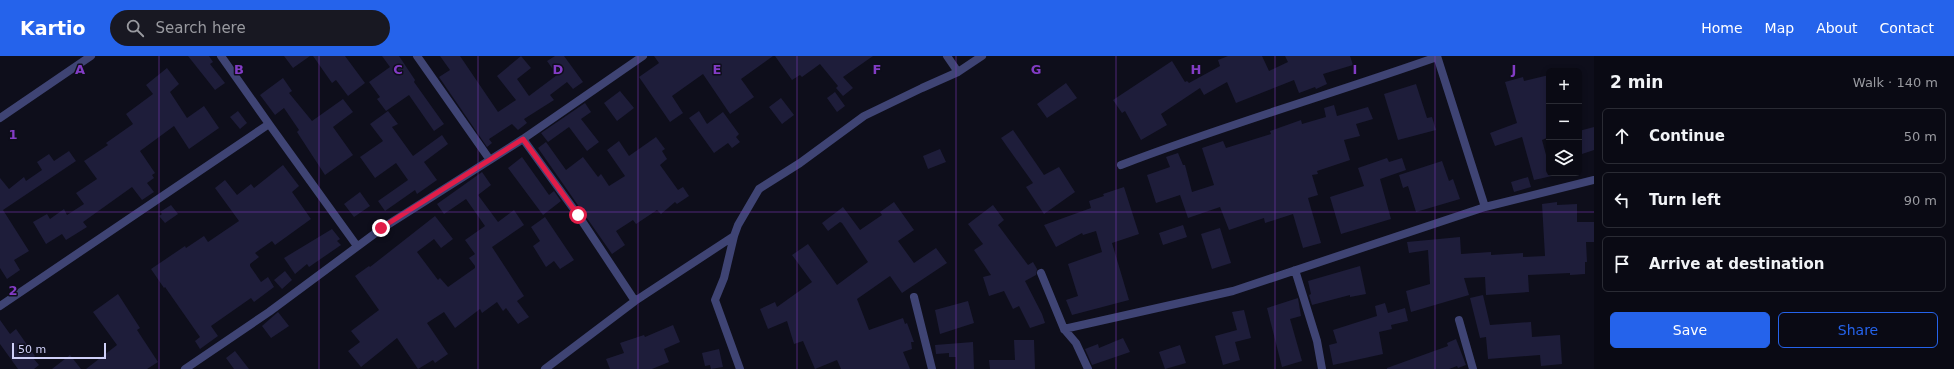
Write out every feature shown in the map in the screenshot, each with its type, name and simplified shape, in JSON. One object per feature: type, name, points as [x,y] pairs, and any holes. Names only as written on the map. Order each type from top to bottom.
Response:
[{"type":"street","points":[[0,118],[91,56]]},
{"type":"street","points":[[221,56],[357,246]]},
{"type":"street","points":[[417,56],[490,160]]},
{"type":"street","points":[[185,369],[269,312],[381,228],[523,139],[643,56]]},
{"type":"street","points":[[947,56],[958,72]]},
{"type":"street","points":[[740,369],[716,300],[724,278],[738,225],[759,189],[800,163],[864,116],[958,72],[982,56]]},
{"type":"street","points":[[1121,165],[1182,142],[1348,89],[1437,57],[1485,207]]},
{"type":"street","points":[[0,306],[269,124]]},
{"type":"street","points":[[523,139],[578,215],[635,301]]},
{"type":"street","points":[[1064,330],[1233,291],[1485,207],[1594,180]]},
{"type":"street","points":[[545,369],[635,301],[734,236]]},
{"type":"street","points":[[1295,270],[1317,342],[1322,369]]},
{"type":"street","points":[[1041,273],[1064,330],[1076,344],[1088,369]]},
{"type":"street","points":[[914,297],[932,369]]},
{"type":"street","points":[[1459,320],[1473,369]]},
{"type":"building","points":[[188,56],[209,56],[213,62],[210,64],[225,83],[215,90]]},
{"type":"building","points":[[284,56],[310,56],[293,68]]},
{"type":"building","points":[[313,56],[345,56],[365,83],[348,96],[336,80],[332,83]]},
{"type":"building","points":[[382,56],[399,56],[415,80],[414,82],[444,124],[434,131],[409,95],[386,111],[377,99],[380,97],[369,82],[390,67]]},
{"type":"building","points":[[440,56],[460,56],[498,112],[516,100],[497,76],[521,56],[531,68],[517,79],[529,96],[557,75],[547,61],[555,56],[564,56],[583,82],[573,89],[567,82],[550,95],[554,100],[524,119],[527,123],[518,130],[512,124],[489,139],[492,143],[487,147],[439,77],[450,70]]},
{"type":"building","points":[[654,56],[773,56],[741,79],[754,97],[730,114],[703,74],[672,96],[683,113],[670,122],[639,77],[659,63]]},
{"type":"building","points":[[775,56],[873,56],[843,77],[853,88],[843,96],[836,88],[838,86],[820,64],[802,77],[800,75],[792,80]]},
{"type":"building","points":[[1228,56],[1262,56],[1269,71],[1288,62],[1285,56],[1350,56],[1353,65],[1323,74],[1327,84],[1316,89],[1315,87],[1299,93],[1294,80],[1236,103],[1227,82],[1204,95],[1200,88],[1161,114],[1167,125],[1141,140],[1125,111],[1122,113],[1113,100],[1172,61],[1185,82],[1187,81],[1189,83],[1220,66],[1218,60]]},
{"type":"building","points":[[167,68],[179,84],[170,92],[187,118],[204,106],[219,128],[189,149],[174,126],[140,151],[155,173],[152,175],[154,178],[147,183],[154,192],[142,200],[132,187],[83,222],[87,227],[66,240],[62,234],[46,244],[33,222],[47,214],[50,219],[64,209],[67,215],[84,204],[76,193],[97,179],[84,161],[108,145],[106,143],[133,124],[126,114],[153,94],[146,85]]},
{"type":"building","points":[[1546,76],[1546,138],[1542,140],[1546,155],[1546,176],[1552,176],[1534,180],[1522,137],[1495,146],[1490,133],[1517,123],[1505,82],[1523,77],[1524,81]]},
{"type":"building","points":[[283,78],[292,91],[289,93],[312,121],[343,99],[353,112],[333,127],[353,155],[325,175],[297,132],[299,130],[284,108],[275,115],[260,95]]},
{"type":"building","points":[[1066,83],[1077,98],[1047,118],[1037,104]]},
{"type":"building","points":[[1416,84],[1427,118],[1432,117],[1436,130],[1398,140],[1384,94]]},
{"type":"building","points":[[620,91],[634,108],[617,121],[604,103]]},
{"type":"building","points":[[835,92],[845,106],[837,112],[827,98]]},
{"type":"building","points":[[781,98],[794,115],[782,124],[769,107]]},
{"type":"building","points":[[585,103],[591,112],[581,119],[599,142],[587,151],[569,127],[548,142],[541,133]]},
{"type":"building","points":[[1334,105],[1337,116],[1368,107],[1373,119],[1356,124],[1360,136],[1344,140],[1350,160],[1317,171],[1318,174],[1312,175],[1318,195],[1308,198],[1321,243],[1303,248],[1293,214],[1265,223],[1264,218],[1229,230],[1220,207],[1188,218],[1180,195],[1156,203],[1147,175],[1170,167],[1166,157],[1178,153],[1183,165],[1185,165],[1192,192],[1214,185],[1202,148],[1223,141],[1226,148],[1271,134],[1270,131],[1301,120],[1302,124],[1326,117],[1324,108]]},
{"type":"building","points":[[238,111],[247,123],[240,129],[230,117]]},
{"type":"building","points":[[388,111],[398,124],[392,127],[413,156],[442,135],[448,144],[424,162],[437,180],[417,194],[415,190],[385,211],[378,201],[408,180],[396,163],[375,178],[360,157],[383,141],[370,124]]},
{"type":"building","points":[[699,111],[707,124],[723,112],[739,134],[736,137],[740,142],[732,148],[728,143],[714,153],[689,118]]},
{"type":"building","points":[[1594,127],[1594,150],[1582,154],[1582,140],[1582,130]]},
{"type":"building","points":[[1013,130],[1044,175],[1059,167],[1075,192],[1044,214],[1026,187],[1033,183],[1001,138]]},
{"type":"building","points":[[656,137],[665,149],[662,151],[667,159],[660,165],[678,190],[683,187],[689,196],[677,204],[675,202],[661,214],[657,210],[636,224],[633,220],[616,231],[625,245],[612,254],[538,148],[546,142],[566,170],[583,157],[598,177],[601,174],[609,186],[625,176],[607,150],[619,141],[629,156]]},
{"type":"building","points":[[940,149],[946,162],[928,169],[923,156]]},
{"type":"building","points":[[69,151],[76,161],[3,210],[29,251],[14,260],[20,270],[7,279],[0,268],[0,178],[9,189],[24,177],[26,181],[42,170],[37,162],[49,154],[54,161]]},
{"type":"building","points":[[522,157],[549,195],[554,191],[561,201],[543,215],[508,168]]},
{"type":"building","points":[[1387,158],[1389,162],[1402,158],[1406,170],[1380,179],[1391,219],[1341,234],[1330,197],[1364,186],[1358,168]]},
{"type":"building","points":[[1442,161],[1449,181],[1453,179],[1460,199],[1416,212],[1408,186],[1403,188],[1399,175]]},
{"type":"building","points":[[283,165],[299,186],[292,192],[311,219],[275,245],[272,241],[255,253],[259,257],[250,264],[250,266],[261,282],[268,277],[274,287],[254,302],[251,298],[211,326],[218,336],[200,349],[195,341],[200,337],[151,269],[185,246],[186,248],[204,236],[208,242],[239,221],[215,188],[225,180],[237,195],[251,184],[254,188]]},
{"type":"building","points":[[482,172],[491,185],[478,195],[498,222],[514,210],[524,225],[492,247],[524,296],[517,301],[529,317],[518,324],[506,308],[503,311],[497,302],[482,313],[480,309],[455,328],[444,312],[427,323],[448,354],[435,363],[433,360],[418,369],[397,338],[361,367],[348,351],[360,342],[351,331],[379,310],[355,276],[369,266],[370,267],[435,216],[453,239],[441,248],[434,239],[417,252],[438,280],[440,278],[448,287],[475,268],[469,258],[475,254],[465,240],[485,226],[466,199],[444,214],[437,204]]},
{"type":"building","points":[[1528,177],[1531,187],[1514,192],[1511,182]]},
{"type":"building","points":[[1124,187],[1139,234],[1112,243],[1129,300],[1072,315],[1066,300],[1078,296],[1068,264],[1102,252],[1096,231],[1083,235],[1082,233],[1056,247],[1044,225],[1091,208],[1089,201],[1104,196],[1103,194]]},
{"type":"building","points":[[360,192],[370,206],[354,217],[344,204]]},
{"type":"building","points":[[894,202],[914,230],[898,241],[914,263],[936,248],[947,263],[902,293],[890,276],[857,299],[869,330],[903,318],[905,324],[907,323],[914,342],[911,342],[912,349],[903,352],[910,369],[841,369],[837,360],[815,369],[803,341],[794,344],[787,321],[768,329],[760,309],[775,302],[777,307],[812,282],[792,255],[808,244],[837,285],[868,262],[842,223],[840,222],[828,231],[822,223],[843,207],[860,230],[882,215],[880,212]]},
{"type":"building","points":[[1557,202],[1557,205],[1577,204],[1577,222],[1594,222],[1594,242],[1586,242],[1587,262],[1585,262],[1585,274],[1570,275],[1570,273],[1528,275],[1529,292],[1486,295],[1485,277],[1464,278],[1469,295],[1411,312],[1406,291],[1430,284],[1428,250],[1409,253],[1407,242],[1460,237],[1461,254],[1491,252],[1491,255],[1523,253],[1523,257],[1545,256],[1542,204]]},
{"type":"building","points":[[171,205],[178,214],[165,223],[159,216],[162,214],[160,212]]},
{"type":"building","points":[[993,205],[1004,220],[998,225],[1028,265],[1033,262],[1037,269],[1036,275],[1025,281],[1045,323],[1030,328],[1019,306],[1013,309],[1004,291],[989,296],[983,277],[991,275],[974,250],[983,244],[968,224]]},
{"type":"building","points":[[545,217],[574,260],[560,269],[554,261],[546,267],[533,246],[540,241],[531,227]]},
{"type":"building","points":[[1183,225],[1187,237],[1163,245],[1159,233]]},
{"type":"building","points":[[1220,228],[1231,263],[1212,269],[1201,234]]},
{"type":"building","points":[[332,229],[340,239],[337,241],[341,245],[309,267],[307,264],[295,274],[284,258]]},
{"type":"building","points":[[1360,266],[1366,294],[1350,297],[1350,295],[1312,305],[1309,295],[1311,294],[1308,281]]},
{"type":"building","points":[[285,271],[292,280],[282,289],[274,280]]},
{"type":"building","points":[[118,294],[140,328],[137,330],[158,362],[147,369],[86,369],[117,345],[93,312]]},
{"type":"building","points":[[1483,295],[1490,325],[1531,322],[1532,337],[1560,335],[1562,364],[1541,366],[1540,355],[1488,359],[1486,337],[1480,338],[1470,298]]},
{"type":"building","points":[[1298,298],[1301,316],[1290,319],[1302,361],[1282,367],[1267,308]]},
{"type":"building","points":[[968,301],[974,323],[940,334],[935,310]]},
{"type":"building","points":[[1385,303],[1388,313],[1405,308],[1408,321],[1391,325],[1392,329],[1379,332],[1383,354],[1333,365],[1329,345],[1337,343],[1333,330],[1377,316],[1375,306]]},
{"type":"building","points":[[1244,310],[1251,338],[1235,342],[1240,360],[1223,365],[1215,336],[1237,330],[1232,312]]},
{"type":"building","points":[[278,312],[289,326],[271,338],[262,326]]},
{"type":"building","points":[[0,320],[10,334],[16,329],[35,356],[33,358],[39,365],[34,369],[18,369],[0,344]]},
{"type":"building","points":[[673,325],[680,342],[664,349],[669,362],[652,369],[610,369],[606,359],[624,353],[620,343],[644,335],[645,337]]},
{"type":"building","points":[[1123,338],[1130,352],[1092,365],[1085,349],[1098,344],[1099,348]]},
{"type":"building","points":[[1456,339],[1466,365],[1449,369],[1387,369],[1448,346],[1447,343]]},
{"type":"building","points":[[1014,340],[1034,340],[1035,369],[990,369],[989,360],[1015,360]]},
{"type":"building","points":[[973,342],[974,369],[956,369],[956,357],[949,357],[949,353],[936,354],[935,345]]},
{"type":"building","points":[[1180,345],[1186,363],[1165,369],[1159,352]]},
{"type":"building","points":[[719,349],[723,367],[711,369],[710,365],[705,366],[702,353]]},
{"type":"building","points":[[235,351],[249,369],[234,369],[226,358]]},
{"type":"building","points":[[70,355],[81,369],[52,369]]},
{"type":"route","points":[[381,228],[523,139],[578,215]]}]
